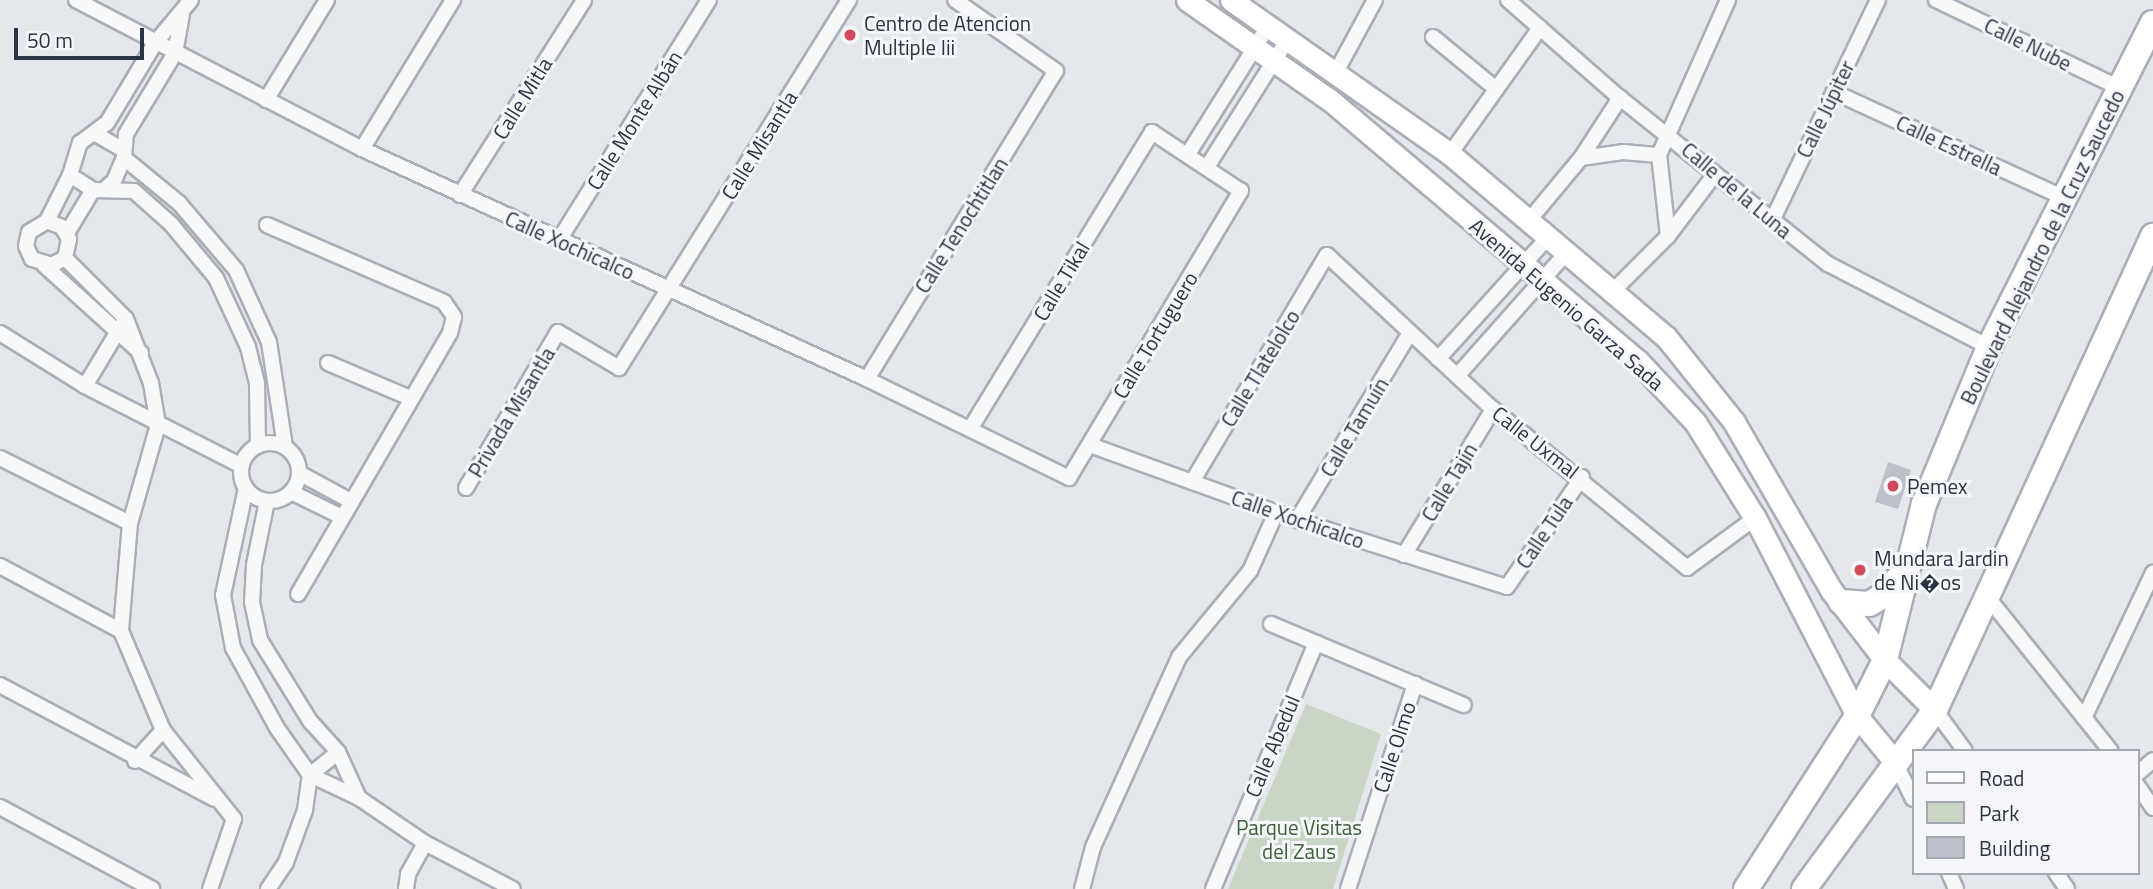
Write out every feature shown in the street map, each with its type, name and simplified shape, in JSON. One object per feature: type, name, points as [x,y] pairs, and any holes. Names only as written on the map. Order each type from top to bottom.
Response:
[{"type":"highway","name":"Boulevard Alejandro de la Cruz Saucedo","points":[[1746,889],[1857,716],[1885,660],[1905,568],[1924,504],[1989,347],[2153,23]]},
{"type":"highway","points":[[1804,889],[1935,710],[1985,594],[2153,236]]},
{"type":"highway","points":[[1841,602],[1869,604],[1886,594],[1905,568]]},
{"type":"main road","name":"Avenida Eugenio Garza Sada","points":[[1187,0],[1330,100],[1637,360],[1695,422],[1755,518],[1857,716],[1895,762]]},
{"type":"main road","name":"Avenida Eugenio Garza Sada","points":[[1231,0],[1450,154],[1531,218],[1667,337],[1712,391],[1841,602],[1885,660],[1935,710]]},
{"type":"street","name":"Calle Xochicalco","points":[[76,0],[175,54],[362,149],[867,379],[1069,478]]},
{"type":"street","points":[[141,353],[44,265],[32,259],[26,246],[34,226],[47,221],[70,175],[80,143],[94,133],[124,101],[155,43],[191,0]]},
{"type":"street","points":[[266,100],[327,0]]},
{"type":"street","points":[[362,149],[453,0]]},
{"type":"street","name":"Calle Mitla","points":[[460,195],[584,0]]},
{"type":"street","name":"Calle Monte Albán","points":[[559,240],[709,0]]},
{"type":"street","name":"Calle Misantla","points":[[669,289],[849,0]]},
{"type":"street","name":"Calle Tenochtitlan","points":[[867,379],[1056,71],[955,0]]},
{"type":"street","points":[[1336,72],[1375,0]]},
{"type":"street","name":"Calle de la Luna","points":[[1508,0],[1620,98],[1668,132],[1828,264],[1989,347]]},
{"type":"street","points":[[1668,236],[1659,155],[1728,0]]},
{"type":"street","name":"Calle Júpiter","points":[[1773,219],[1878,0]]},
{"type":"street","name":"Calle Nube","points":[[1936,0],[2120,88]]},
{"type":"street","points":[[67,233],[98,190],[114,181],[126,134],[175,54],[182,14]]},
{"type":"street","points":[[1269,25],[1188,155],[1207,167],[1288,38]]},
{"type":"street","points":[[1450,154],[1540,28]]},
{"type":"street","points":[[1433,37],[1496,89]]},
{"type":"street","name":"Calle Estrella","points":[[1833,92],[2064,198]]},
{"type":"street","points":[[1531,218],[1581,158],[1620,98]]},
{"type":"street","name":"Calle Tikal","points":[[970,429],[1152,132],[1188,155]]},
{"type":"street","points":[[94,133],[123,153],[179,203],[236,270],[269,342],[285,447]]},
{"type":"street","points":[[1581,158],[1623,152],[1659,155]]},
{"type":"street","name":"Calle Tortuguero","points":[[1069,478],[1241,191],[1207,167]]},
{"type":"street","points":[[1614,290],[1668,236],[1716,174]]},
{"type":"street","points":[[70,175],[98,190],[134,191],[171,224],[216,278],[248,347],[257,383],[258,446],[242,466],[246,488],[223,595],[233,648],[254,691],[310,775],[359,798],[425,843],[513,889]]},
{"type":"street","points":[[44,265],[65,258],[70,246],[67,233],[47,221]]},
{"type":"street","points":[[267,225],[444,302],[454,317],[450,333],[349,500],[298,594]]},
{"type":"street","points":[[1438,359],[1550,235]]},
{"type":"street","points":[[1457,376],[1568,251]]},
{"type":"street","name":"Calle Uxmal","points":[[1328,255],[1493,409],[1581,477],[1687,568],[1755,518]]},
{"type":"street","name":"Calle Tlatelolco","points":[[1192,482],[1328,255]]},
{"type":"street","points":[[65,258],[126,319],[141,353],[158,425],[130,523],[121,631],[163,730],[234,819],[234,828],[210,889]]},
{"type":"street","name":"Privada Misantla","points":[[466,488],[558,332],[620,368],[669,289]]},
{"type":"street","points":[[85,386],[126,319]]},
{"type":"street","points":[[0,333],[85,386],[242,466]]},
{"type":"street","name":"Calle Tamuín","points":[[1297,520],[1410,333]]},
{"type":"street","points":[[328,363],[410,398]]},
{"type":"street","name":"Calle Tajín","points":[[1404,555],[1493,409]]},
{"type":"street","name":"Calle Xochicalco","points":[[1090,445],[1276,513],[1507,587]]},
{"type":"street","points":[[258,446],[285,447],[293,454],[299,473],[291,492],[267,501]]},
{"type":"street","points":[[0,458],[130,523]]},
{"type":"street","points":[[299,473],[349,500]]},
{"type":"street","name":"Calle Tula","points":[[1507,587],[1581,477]]},
{"type":"street","points":[[246,488],[267,501]]},
{"type":"street","points":[[291,492],[340,516]]},
{"type":"street","points":[[267,501],[254,565],[252,602],[260,640],[310,721],[338,752],[359,798]]},
{"type":"street","points":[[1082,889],[1093,847],[1180,657],[1250,571],[1276,513]]},
{"type":"street","points":[[0,566],[121,631]]},
{"type":"street","points":[[2084,718],[2153,573]]},
{"type":"street","points":[[1985,594],[2109,749]]},
{"type":"street","points":[[1271,624],[1464,705]]},
{"type":"street","name":"Calle Abedul","points":[[1213,889],[1315,643]]},
{"type":"street","name":"Calle Olmo","points":[[1348,889],[1415,684]]},
{"type":"street","points":[[0,685],[135,761],[219,801]]},
{"type":"street","points":[[1935,710],[1964,749]]},
{"type":"street","points":[[135,761],[163,730]]},
{"type":"street","points":[[268,889],[286,862],[302,820],[310,775],[338,752]]},
{"type":"street","points":[[2139,772],[2153,760]]},
{"type":"street","points":[[1895,762],[1912,797]]},
{"type":"street","points":[[2139,788],[2153,808]]},
{"type":"street","points":[[0,807],[152,889]]},
{"type":"street","points":[[406,889],[408,874],[425,843]]},
{"type":"green space","name":"Parque Visitas del Zaus","points":[[1306,704],[1381,734],[1333,889],[1228,889]]},
{"type":"building","name":"Pemex","points":[[1888,462],[1911,470],[1898,509],[1875,502]]},
{"type":"place","name":"Centro de Atencion Multiple Iii","points":[[850,35]]},
{"type":"place","name":"Pemex","points":[[1893,486]]},
{"type":"place","name":"Mundara Jardin de Ni�os","points":[[1860,570]]}]
